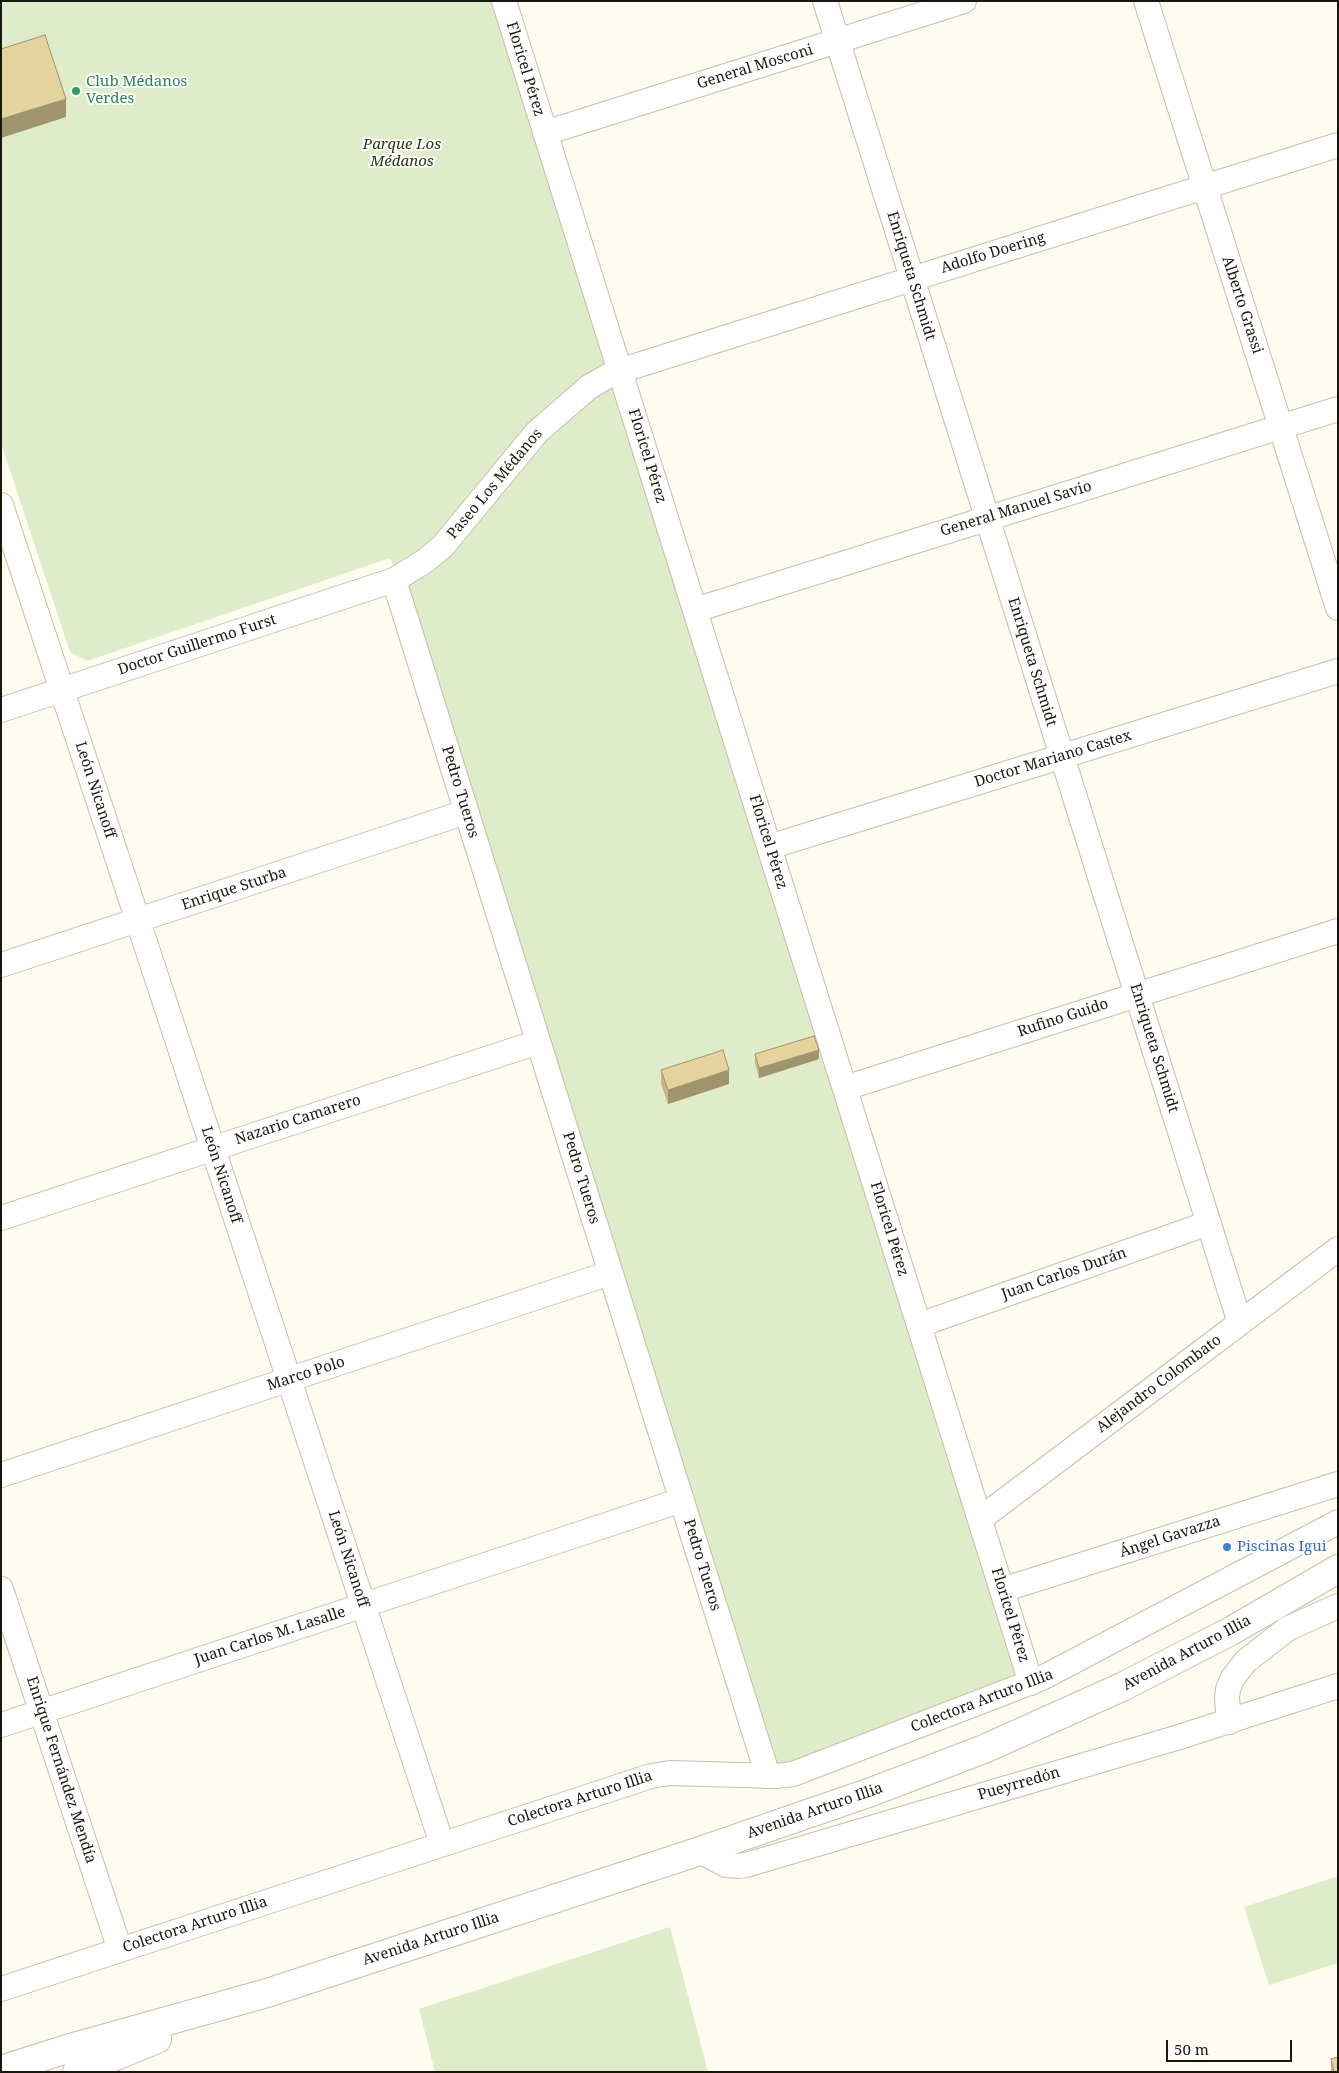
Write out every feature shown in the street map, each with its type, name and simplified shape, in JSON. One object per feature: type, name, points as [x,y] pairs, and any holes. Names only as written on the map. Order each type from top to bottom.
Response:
[{"type":"highway","name":"Avenida Arturo Illia","points":[[1,2070],[67,2048],[267,1993],[700,1851],[878,1790],[1067,1713],[1204,1646],[1338,1569]]},
{"type":"highway","name":"Avenida Arturo Illia","points":[[77,2072],[267,1993]]},
{"type":"street","name":"Floricel Pérez","points":[[504,1],[1031,1683]]},
{"type":"street","name":"Enriqueta Schmidt","points":[[824,1],[1240,1323]]},
{"type":"street","name":"General Mosconi","points":[[545,132],[964,1]]},
{"type":"street","name":"Alberto Grassi","points":[[1146,1],[1338,608]]},
{"type":"street","name":"Adolfo Doering","points":[[620,370],[1338,144]]},
{"type":"street","name":"Paseo Los Médanos","points":[[394,580],[425,561],[443,546],[522,448],[546,424],[596,381],[620,370]]},
{"type":"street","name":"General Manuel Savio","points":[[695,610],[1338,409]]},
{"type":"street","name":"León Nicanoff","points":[[1,505],[442,1844]]},
{"type":"street","name":"Doctor Guillermo Furst","points":[[1,710],[394,580]]},
{"type":"street","name":"Pedro Tueros","points":[[394,580],[768,1776]]},
{"type":"street","name":"Doctor Mariano Castex","points":[[769,847],[1338,671]]},
{"type":"street","name":"Enrique Sturba","points":[[1,965],[466,812]]},
{"type":"street","name":"Rufino Guido","points":[[844,1088],[1338,931]]},
{"type":"street","name":"Nazario Camarero","points":[[1,1218],[538,1042]]},
{"type":"street","name":"Juan Carlos Durán","points":[[919,1325],[1209,1224]]},
{"type":"street","name":"Alejandro Colombato","points":[[980,1519],[1338,1249]]},
{"type":"street","name":"Marco Polo","points":[[1,1475],[610,1272]]},
{"type":"street","name":"Ángel Gavazza","points":[[1002,1590],[1338,1484]]},
{"type":"street","name":"Juan Carlos M. Lasalle","points":[[1,1725],[682,1500]]},
{"type":"street","name":"Colectora Arturo Illia","points":[[1,1989],[660,1774],[768,1776],[793,1774],[1031,1683],[1071,1665],[1338,1522]]},
{"type":"street","name":"Enrique Fernández Mendía","points":[[1,1589],[120,1950]]},
{"type":"street","points":[[1228,1722],[1228,1689],[1232,1679],[1246,1661],[1287,1629],[1338,1606]]},
{"type":"street","name":"Pueyrredón","points":[[700,1851],[720,1862],[739,1866],[1228,1722],[1338,1686]]},
{"type":"green space","name":"Parque Los Médanos","points":[[1,1],[494,1],[1016,1674],[1015,1676],[784,1766],[776,1767],[406,595],[390,558],[87,661],[70,652],[1,443]]},
{"type":"green space","points":[[1338,1876],[1338,1963],[1269,1985],[1244,1907]]},
{"type":"green space","points":[[670,1927],[708,2072],[435,2072],[419,2009]]},
{"type":"building","points":[[45,35],[66,99],[1,119],[1,49]]},
{"type":"building","points":[[814,1036],[819,1050],[759,1068],[755,1054]]},
{"type":"building","points":[[723,1050],[729,1070],[668,1090],[661,1070]]},
{"type":"building","points":[[1338,2057],[1338,2072],[1334,2072],[1331,2059]]},
{"type":"place","name":"Club Médanos Verdes","points":[[76,91]]},
{"type":"place","name":"Piscinas Igui","points":[[1227,1547]]}]
